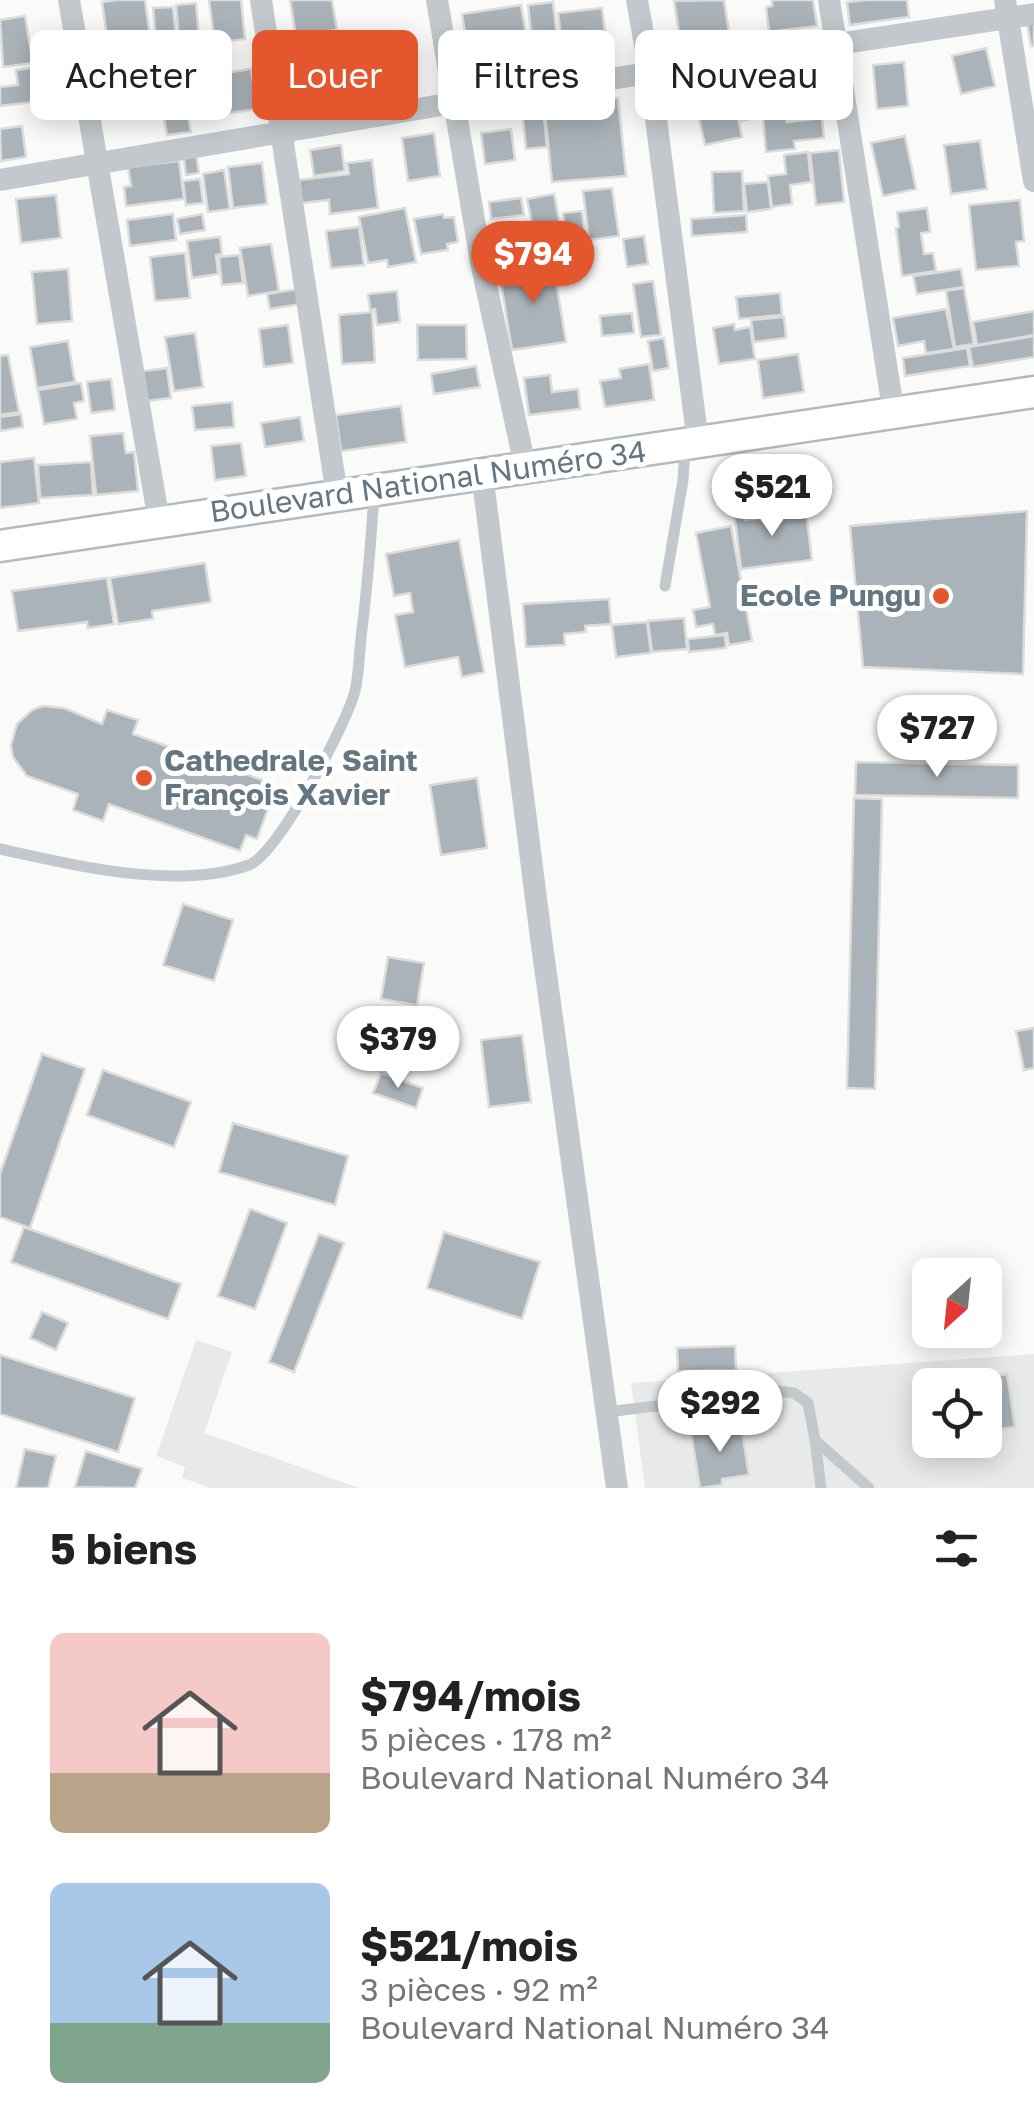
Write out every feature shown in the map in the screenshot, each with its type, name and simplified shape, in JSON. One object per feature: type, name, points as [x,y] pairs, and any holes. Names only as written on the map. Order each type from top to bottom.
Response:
[{"type":"main road","name":"Boulevard National Numéro 34","points":[[0,546],[1034,392]]},
{"type":"street","points":[[70,0],[159,521]]},
{"type":"street","points":[[262,0],[337,496]]},
{"type":"street","points":[[437,0],[442,30]]},
{"type":"street","points":[[637,0],[642,30]]},
{"type":"street","points":[[829,0],[834,30]]},
{"type":"street","points":[[1006,9],[1034,182]]},
{"type":"street","points":[[853,39],[1006,9],[1034,14]]},
{"type":"street","points":[[0,180],[438,106]]},
{"type":"street","points":[[456,120],[481,262],[526,466]]},
{"type":"street","points":[[655,120],[692,443]]},
{"type":"street","points":[[848,120],[894,415]]},
{"type":"street","points":[[482,473],[617,1488]]},
{"type":"lane","points":[[665,586],[692,443]]},
{"type":"lane","points":[[0,849],[69,864],[155,874],[207,874],[253,864],[278,839],[297,810],[354,694],[369,575],[374,490]]},
{"type":"lane","points":[[607,1412],[778,1391],[794,1394],[808,1402],[821,1488]]},
{"type":"lane","points":[[815,1440],[869,1488]]},
{"type":"shaded area","points":[[196,1340],[232,1352],[204,1433],[359,1488],[211,1488],[182,1478],[185,1467],[156,1456]]},
{"type":"shaded area","points":[[1034,1354],[1034,1488],[645,1488],[631,1383]]},
{"type":"building","points":[[145,0],[149,30],[106,30],[102,2]]},
{"type":"building","points":[[209,0],[241,0],[245,39],[232,41],[232,30],[213,30]]},
{"type":"building","points":[[290,0],[332,0],[337,30],[295,30]]},
{"type":"building","points":[[724,0],[729,30],[679,30],[674,1]]},
{"type":"building","points":[[772,0],[813,0],[817,26],[769,30],[766,7],[772,6]]},
{"type":"building","points":[[907,0],[909,17],[850,25],[847,2]]},
{"type":"building","points":[[553,2],[556,30],[531,30],[528,5]]},
{"type":"building","points":[[196,3],[198,30],[178,30],[176,5]]},
{"type":"building","points":[[521,5],[525,30],[465,30],[462,14]]},
{"type":"building","points":[[173,7],[175,30],[155,30],[153,8]]},
{"type":"building","points":[[602,8],[605,30],[560,30],[558,13]]},
{"type":"building","points":[[25,16],[30,63],[3,67],[0,20]]},
{"type":"building","points":[[1034,21],[1034,46],[1031,46],[1027,23]]},
{"type":"building","points":[[986,48],[995,86],[961,94],[952,56]]},
{"type":"building","points":[[904,62],[908,106],[877,109],[873,65]]},
{"type":"building","points":[[30,68],[30,102],[0,106],[0,87],[18,85],[16,70]]},
{"type":"building","points":[[251,69],[252,110],[232,113],[232,72]]},
{"type":"building","points":[[618,98],[626,176],[552,182],[546,120],[615,120]]},
{"type":"building","points":[[164,120],[189,120],[191,132],[167,135]]},
{"type":"building","points":[[285,120],[308,120],[308,122],[286,125]]},
{"type":"building","points":[[523,120],[544,120],[547,147],[526,149]]},
{"type":"building","points":[[699,120],[738,120],[742,137],[705,145]]},
{"type":"building","points":[[763,120],[822,120],[824,138],[794,141],[795,149],[766,152]]},
{"type":"building","points":[[22,126],[26,157],[1,161],[0,129]]},
{"type":"building","points":[[511,129],[515,160],[485,164],[481,133]]},
{"type":"building","points":[[434,133],[440,176],[408,181],[402,138]]},
{"type":"building","points":[[905,136],[916,189],[883,196],[871,143]]},
{"type":"building","points":[[980,141],[987,189],[951,194],[944,145]]},
{"type":"building","points":[[341,145],[345,171],[314,176],[310,150]]},
{"type":"building","points":[[839,150],[844,202],[816,205],[810,153]]},
{"type":"building","points":[[196,152],[199,173],[186,175],[183,154]]},
{"type":"building","points":[[808,152],[811,182],[790,185],[792,204],[772,207],[768,176],[786,174],[784,155]]},
{"type":"building","points":[[372,160],[378,208],[330,214],[329,200],[302,203],[299,180],[349,174],[347,163]]},
{"type":"building","points":[[179,161],[184,199],[126,206],[124,187],[131,186],[128,167]]},
{"type":"building","points":[[262,163],[267,204],[233,208],[228,167]]},
{"type":"building","points":[[224,170],[230,209],[208,212],[203,174]]},
{"type":"building","points":[[742,171],[744,211],[714,213],[712,172]]},
{"type":"building","points":[[200,179],[203,203],[186,205],[183,181]]},
{"type":"building","points":[[768,182],[771,209],[747,212],[744,184]]},
{"type":"building","points":[[612,188],[619,236],[589,240],[583,191]]},
{"type":"building","points":[[554,194],[561,229],[534,234],[527,199]]},
{"type":"building","points":[[56,195],[61,238],[21,243],[16,199]]},
{"type":"building","points":[[521,198],[524,215],[491,219],[489,202]]},
{"type":"building","points":[[1020,200],[1024,241],[1016,242],[1019,266],[976,270],[969,205]]},
{"type":"building","points":[[405,208],[416,262],[388,267],[387,260],[368,263],[359,217]]},
{"type":"building","points":[[927,208],[930,232],[921,233],[924,254],[933,253],[936,271],[902,276],[897,212]]},
{"type":"building","points":[[582,211],[587,252],[568,254],[563,213]]},
{"type":"building","points":[[173,214],[176,240],[130,246],[127,220]]},
{"type":"building","points":[[202,214],[205,230],[180,234],[177,219]]},
{"type":"building","points":[[443,214],[444,218],[454,217],[458,242],[447,244],[448,250],[421,254],[414,219]]},
{"type":"building","points":[[746,215],[747,232],[692,236],[691,219]]},
{"type":"building","points":[[359,227],[364,265],[331,268],[326,231]]},
{"type":"building","points":[[644,236],[648,264],[627,267],[623,239]]},
{"type":"building","points":[[220,237],[222,254],[216,255],[218,274],[192,278],[187,241]]},
{"type":"building","points":[[271,244],[279,291],[248,296],[240,248]]},
{"type":"building","points":[[185,253],[190,298],[155,301],[150,257]]},
{"type":"building","points":[[239,255],[243,283],[222,285],[219,257]]},
{"type":"building","points":[[553,263],[566,342],[512,350],[499,271]]},
{"type":"building","points":[[68,269],[72,321],[37,324],[32,272]]},
{"type":"building","points":[[961,269],[964,287],[917,294],[913,276]]},
{"type":"building","points":[[653,281],[661,335],[641,337],[633,284]]},
{"type":"building","points":[[964,288],[974,344],[955,347],[946,291]]},
{"type":"building","points":[[298,289],[301,304],[270,309],[267,294]]},
{"type":"building","points":[[397,291],[400,322],[377,325],[368,294]]},
{"type":"building","points":[[780,293],[782,315],[739,319],[736,297]]},
{"type":"building","points":[[946,309],[954,349],[926,353],[924,341],[898,346],[893,318]]},
{"type":"building","points":[[1034,311],[1034,335],[977,345],[973,322]]},
{"type":"building","points":[[372,312],[375,362],[342,364],[339,315]]},
{"type":"building","points":[[632,313],[634,333],[602,336],[600,316]]},
{"type":"building","points":[[784,317],[786,338],[754,342],[751,320]]},
{"type":"building","points":[[734,324],[735,330],[750,327],[755,359],[719,364],[713,328]]},
{"type":"building","points":[[288,325],[293,363],[264,367],[259,329]]},
{"type":"building","points":[[417,325],[466,325],[467,359],[418,360]]},
{"type":"building","points":[[195,333],[203,387],[174,391],[165,337]]},
{"type":"building","points":[[1034,336],[1034,357],[973,367],[969,347]]},
{"type":"building","points":[[664,338],[669,368],[653,371],[648,341]]},
{"type":"building","points":[[68,341],[75,382],[37,388],[30,347]]},
{"type":"building","points":[[967,348],[970,366],[905,376],[903,358]]},
{"type":"building","points":[[798,354],[804,392],[763,398],[758,360]]},
{"type":"building","points":[[8,355],[19,412],[0,415],[0,356]]},
{"type":"building","points":[[649,364],[654,400],[605,407],[600,381],[621,378],[619,369]]},
{"type":"building","points":[[476,366],[480,387],[434,394],[431,374]]},
{"type":"building","points":[[167,368],[171,398],[147,401],[143,371]]},
{"type":"building","points":[[550,375],[552,392],[578,389],[580,409],[529,415],[524,378]]},
{"type":"building","points":[[111,379],[115,410],[91,413],[87,382]]},
{"type":"building","points":[[81,383],[84,401],[74,403],[77,419],[44,424],[38,390]]},
{"type":"building","points":[[232,402],[234,427],[195,430],[192,406]]},
{"type":"building","points":[[401,406],[406,442],[341,451],[336,415]]},
{"type":"building","points":[[21,414],[23,427],[0,431],[0,417]]},
{"type":"building","points":[[300,417],[304,441],[265,447],[261,423]]},
{"type":"building","points":[[123,433],[126,453],[134,452],[138,491],[96,495],[90,436]]},
{"type":"building","points":[[241,443],[246,476],[215,480],[211,446]]},
{"type":"building","points":[[34,458],[39,503],[0,508],[0,462]]},
{"type":"building","points":[[91,462],[93,495],[40,498],[38,465]]},
{"type":"building","points":[[742,502],[745,520],[806,512],[812,560],[741,569],[733,503]]},
{"type":"building","name":"Ecole Pungu","points":[[1027,511],[1023,674],[863,667],[850,526]]},
{"type":"building","points":[[731,526],[752,641],[729,645],[727,633],[715,635],[713,624],[696,627],[693,610],[710,607],[696,533]]},
{"type":"building","points":[[459,540],[484,672],[462,677],[458,657],[405,667],[395,615],[413,612],[410,593],[394,596],[386,554]]},
{"type":"building","points":[[205,563],[211,602],[152,611],[153,619],[118,624],[110,578]]},
{"type":"building","points":[[107,578],[114,624],[88,628],[87,622],[18,631],[12,591]]},
{"type":"building","points":[[609,599],[611,624],[585,626],[586,632],[564,634],[565,645],[526,647],[523,604]]},
{"type":"building","points":[[684,618],[687,649],[652,652],[648,621]]},
{"type":"building","points":[[647,622],[651,653],[616,657],[612,625]]},
{"type":"building","points":[[725,635],[726,648],[689,652],[688,639]]},
{"type":"building","name":"Cathedrale, Saint François Xavier","points":[[43,706],[64,708],[102,724],[107,710],[138,720],[133,734],[265,781],[260,794],[272,798],[257,839],[246,835],[240,851],[109,804],[103,821],[73,810],[78,794],[27,776],[13,757],[11,745],[17,724]]},
{"type":"building","points":[[856,762],[1018,765],[1018,798],[855,795]]},
{"type":"building","points":[[477,778],[487,848],[441,855],[430,785]]},
{"type":"building","points":[[854,798],[882,799],[875,1089],[847,1088]]},
{"type":"building","points":[[183,904],[233,920],[214,981],[163,965]]},
{"type":"building","points":[[388,957],[424,963],[417,1005],[381,999]]},
{"type":"building","points":[[391,1028],[411,1031],[405,1068],[386,1065]]},
{"type":"building","points":[[1034,1028],[1034,1068],[1024,1070],[1016,1031]]},
{"type":"building","points":[[522,1035],[531,1102],[489,1107],[481,1040]]},
{"type":"building","points":[[42,1054],[85,1069],[30,1228],[0,1217],[0,1174]]},
{"type":"building","points":[[103,1070],[191,1102],[174,1147],[87,1115]]},
{"type":"building","points":[[381,1073],[423,1088],[416,1108],[373,1093]]},
{"type":"building","points":[[233,1123],[348,1156],[335,1205],[219,1172]]},
{"type":"building","points":[[250,1209],[287,1223],[255,1309],[218,1296]]},
{"type":"building","points":[[24,1227],[181,1284],[168,1319],[11,1262]]},
{"type":"building","points":[[444,1232],[540,1262],[522,1319],[427,1288]]},
{"type":"building","points":[[319,1234],[344,1243],[294,1372],[269,1362]]},
{"type":"building","points":[[42,1312],[68,1323],[56,1350],[30,1338]]},
{"type":"building","points":[[735,1346],[736,1370],[678,1371],[677,1348]]},
{"type":"building","points":[[0,1355],[135,1398],[118,1452],[0,1414]]},
{"type":"building","points":[[1007,1374],[1015,1427],[1002,1429],[1002,1375]]},
{"type":"building","points":[[741,1425],[749,1475],[722,1479],[722,1485],[700,1488],[691,1433]]},
{"type":"building","points":[[25,1449],[56,1456],[48,1488],[16,1488]]},
{"type":"building","points":[[86,1451],[142,1469],[135,1488],[75,1487]]},
{"type":"place","name":"Ecole Pungu","points":[[941,596]]},
{"type":"place","name":"Cathedrale, Saint François Xavier","points":[[144,778]]}]
